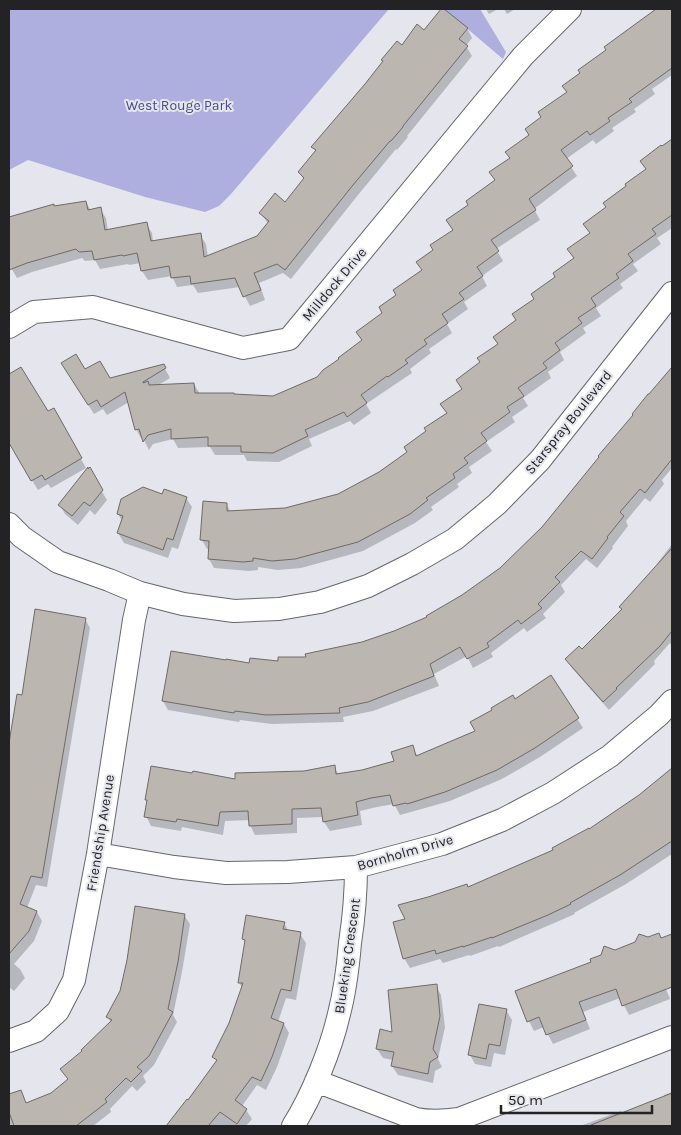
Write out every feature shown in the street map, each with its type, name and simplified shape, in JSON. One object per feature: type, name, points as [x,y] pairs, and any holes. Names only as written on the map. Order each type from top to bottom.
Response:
[{"type":"street","name":"Milldock Drive","points":[[9,328],[34,312],[93,307],[243,348],[289,339],[523,56],[570,9]]},
{"type":"street","name":"Starspray Boulevard","points":[[9,524],[22,537],[58,562],[140,593],[183,604],[234,611],[279,609],[320,602],[368,586],[456,539],[497,504],[540,460],[672,293]]},
{"type":"street","name":"Friendship Avenue","points":[[9,1041],[36,1031],[58,1011],[74,980],[98,854],[134,620],[140,593]]},
{"type":"street","name":"Bornholm Drive","points":[[98,854],[174,867],[226,873],[288,872],[356,867],[442,844],[502,820],[554,794],[610,756],[659,715],[672,701]]},
{"type":"street","name":"Blueking Crescent","points":[[293,1126],[316,1080],[339,1016],[345,985],[356,894],[356,867]]},
{"type":"street","points":[[316,1080],[416,1119],[428,1122],[443,1121],[459,1118],[672,1037]]},
{"type":"green space","name":"West Rouge Park","points":[[9,9],[389,9],[231,194],[219,206],[205,212],[145,197],[28,160],[9,170]]},
{"type":"green space","points":[[444,9],[480,9],[506,52],[503,59]]},
{"type":"building","points":[[441,9],[444,9],[468,28],[459,39],[468,46],[285,270],[277,264],[254,273],[261,290],[243,297],[235,278],[191,284],[190,276],[171,278],[169,266],[141,271],[137,253],[94,260],[92,251],[79,252],[76,249],[9,270],[9,217],[54,204],[54,206],[86,201],[88,210],[101,207],[105,230],[147,222],[151,241],[201,233],[204,257],[257,236],[269,221],[259,213],[275,193],[285,202],[304,178],[298,172],[316,150],[311,147],[365,84],[383,61],[381,60],[397,41],[402,45],[417,24],[424,30]]},
{"type":"building","points":[[656,9],[672,9],[672,68],[629,99],[632,102],[608,118],[610,121],[590,135],[587,131],[561,150],[573,166],[529,199],[536,210],[491,240],[499,251],[477,267],[483,276],[459,293],[464,299],[442,314],[448,323],[424,340],[427,344],[405,360],[408,363],[361,395],[367,403],[347,417],[344,412],[305,430],[308,436],[273,453],[241,452],[241,446],[208,446],[208,437],[171,439],[171,429],[148,435],[143,442],[139,429],[135,430],[125,392],[101,407],[97,400],[88,405],[61,363],[76,354],[85,369],[100,361],[110,378],[164,364],[166,368],[143,383],[148,381],[149,385],[194,383],[195,393],[273,396],[317,377],[323,370],[362,340],[356,332],[382,313],[379,307],[396,295],[393,290],[422,270],[416,262],[433,250],[430,245],[453,230],[446,220],[468,205],[466,201],[495,180],[489,172],[510,158],[505,152],[529,135],[525,129],[541,117],[538,112],[567,92],[562,86],[580,73],[578,70],[606,50],[604,47]]},
{"type":"building","points":[[672,139],[672,215],[652,229],[656,234],[628,254],[633,261],[616,274],[619,278],[591,298],[596,306],[578,318],[582,323],[555,343],[560,350],[543,363],[547,368],[518,388],[524,396],[507,407],[510,412],[481,433],[487,441],[464,458],[468,463],[453,474],[455,478],[426,498],[428,500],[410,514],[358,542],[295,559],[272,561],[253,558],[253,561],[243,562],[208,559],[209,541],[200,540],[203,501],[227,503],[227,511],[285,508],[338,494],[379,472],[407,452],[404,447],[426,431],[424,428],[447,413],[440,404],[462,389],[456,380],[480,362],[477,358],[498,344],[493,337],[516,320],[512,314],[534,299],[531,294],[555,277],[553,273],[574,258],[567,249],[590,233],[583,224],[606,207],[603,203],[646,169],[640,161]]},
{"type":"building","points":[[21,367],[48,411],[54,408],[82,458],[45,480],[42,475],[31,481],[9,443],[9,374]]},
{"type":"building","points":[[672,367],[672,459],[645,493],[640,489],[620,512],[624,516],[592,559],[581,551],[555,577],[560,582],[538,604],[542,608],[521,624],[518,620],[487,643],[489,647],[467,659],[460,647],[430,664],[434,676],[368,702],[339,708],[340,713],[266,715],[235,711],[234,713],[162,701],[171,651],[249,663],[250,658],[278,661],[278,657],[306,657],[305,654],[362,642],[394,631],[427,617],[462,595],[500,568],[542,527],[648,394]]},
{"type":"building","points":[[88,467],[88,469],[90,467],[103,490],[90,506],[84,502],[72,516],[58,505]]},
{"type":"building","points":[[143,487],[162,494],[164,489],[187,497],[173,540],[167,538],[163,550],[117,533],[123,516],[117,514],[121,499]]},
{"type":"building","points":[[672,548],[672,631],[660,646],[603,702],[565,659],[579,646],[582,649],[622,609],[619,607]]},
{"type":"building","points":[[35,609],[86,618],[42,878],[31,876],[20,904],[37,911],[29,931],[9,954],[9,743],[17,694],[22,695]]},
{"type":"building","points":[[551,675],[579,718],[535,748],[497,770],[445,792],[407,804],[393,806],[390,795],[371,798],[356,802],[358,815],[323,822],[321,808],[292,809],[292,824],[249,826],[248,811],[220,812],[218,826],[177,819],[176,822],[144,817],[151,766],[235,779],[235,773],[304,771],[335,765],[336,774],[362,770],[394,761],[391,752],[413,745],[416,756],[475,731],[470,722],[492,710],[491,708],[513,695],[515,699]]},
{"type":"building","points":[[672,768],[672,841],[620,875],[571,904],[548,915],[492,938],[463,947],[436,954],[435,950],[403,959],[393,922],[405,919],[398,905],[467,884],[468,887],[553,850],[552,848],[589,829],[639,795]]},
{"type":"building","points":[[135,906],[185,914],[178,962],[168,1009],[173,1012],[149,1056],[137,1067],[142,1071],[131,1082],[126,1078],[105,1099],[107,1102],[76,1126],[14,1126],[9,1112],[9,1094],[21,1090],[26,1103],[51,1093],[68,1079],[60,1069],[82,1051],[112,1020],[106,1017],[120,991],[127,960]]},
{"type":"building","points":[[246,915],[285,922],[283,929],[301,932],[291,991],[281,989],[271,1018],[284,1023],[272,1057],[261,1081],[252,1077],[235,1100],[247,1109],[237,1124],[220,1112],[208,1126],[166,1126],[188,1100],[217,1060],[212,1057],[229,1023],[243,983],[238,983],[245,940],[242,939]]},
{"type":"building","points":[[659,933],[661,938],[672,934],[672,987],[622,1006],[616,989],[579,1002],[586,1020],[546,1035],[539,1017],[527,1022],[515,991],[591,962],[590,959],[601,955],[604,946],[615,950],[635,942],[639,934],[648,937]]},
{"type":"building","points":[[437,984],[440,1016],[433,1049],[438,1057],[430,1062],[428,1074],[391,1066],[394,1052],[376,1049],[380,1029],[392,1032],[388,990]]},
{"type":"building","points":[[479,1004],[507,1009],[500,1046],[489,1044],[486,1059],[468,1055]]},
{"type":"building","points":[[672,1093],[672,1126],[591,1126],[591,1125]]}]
